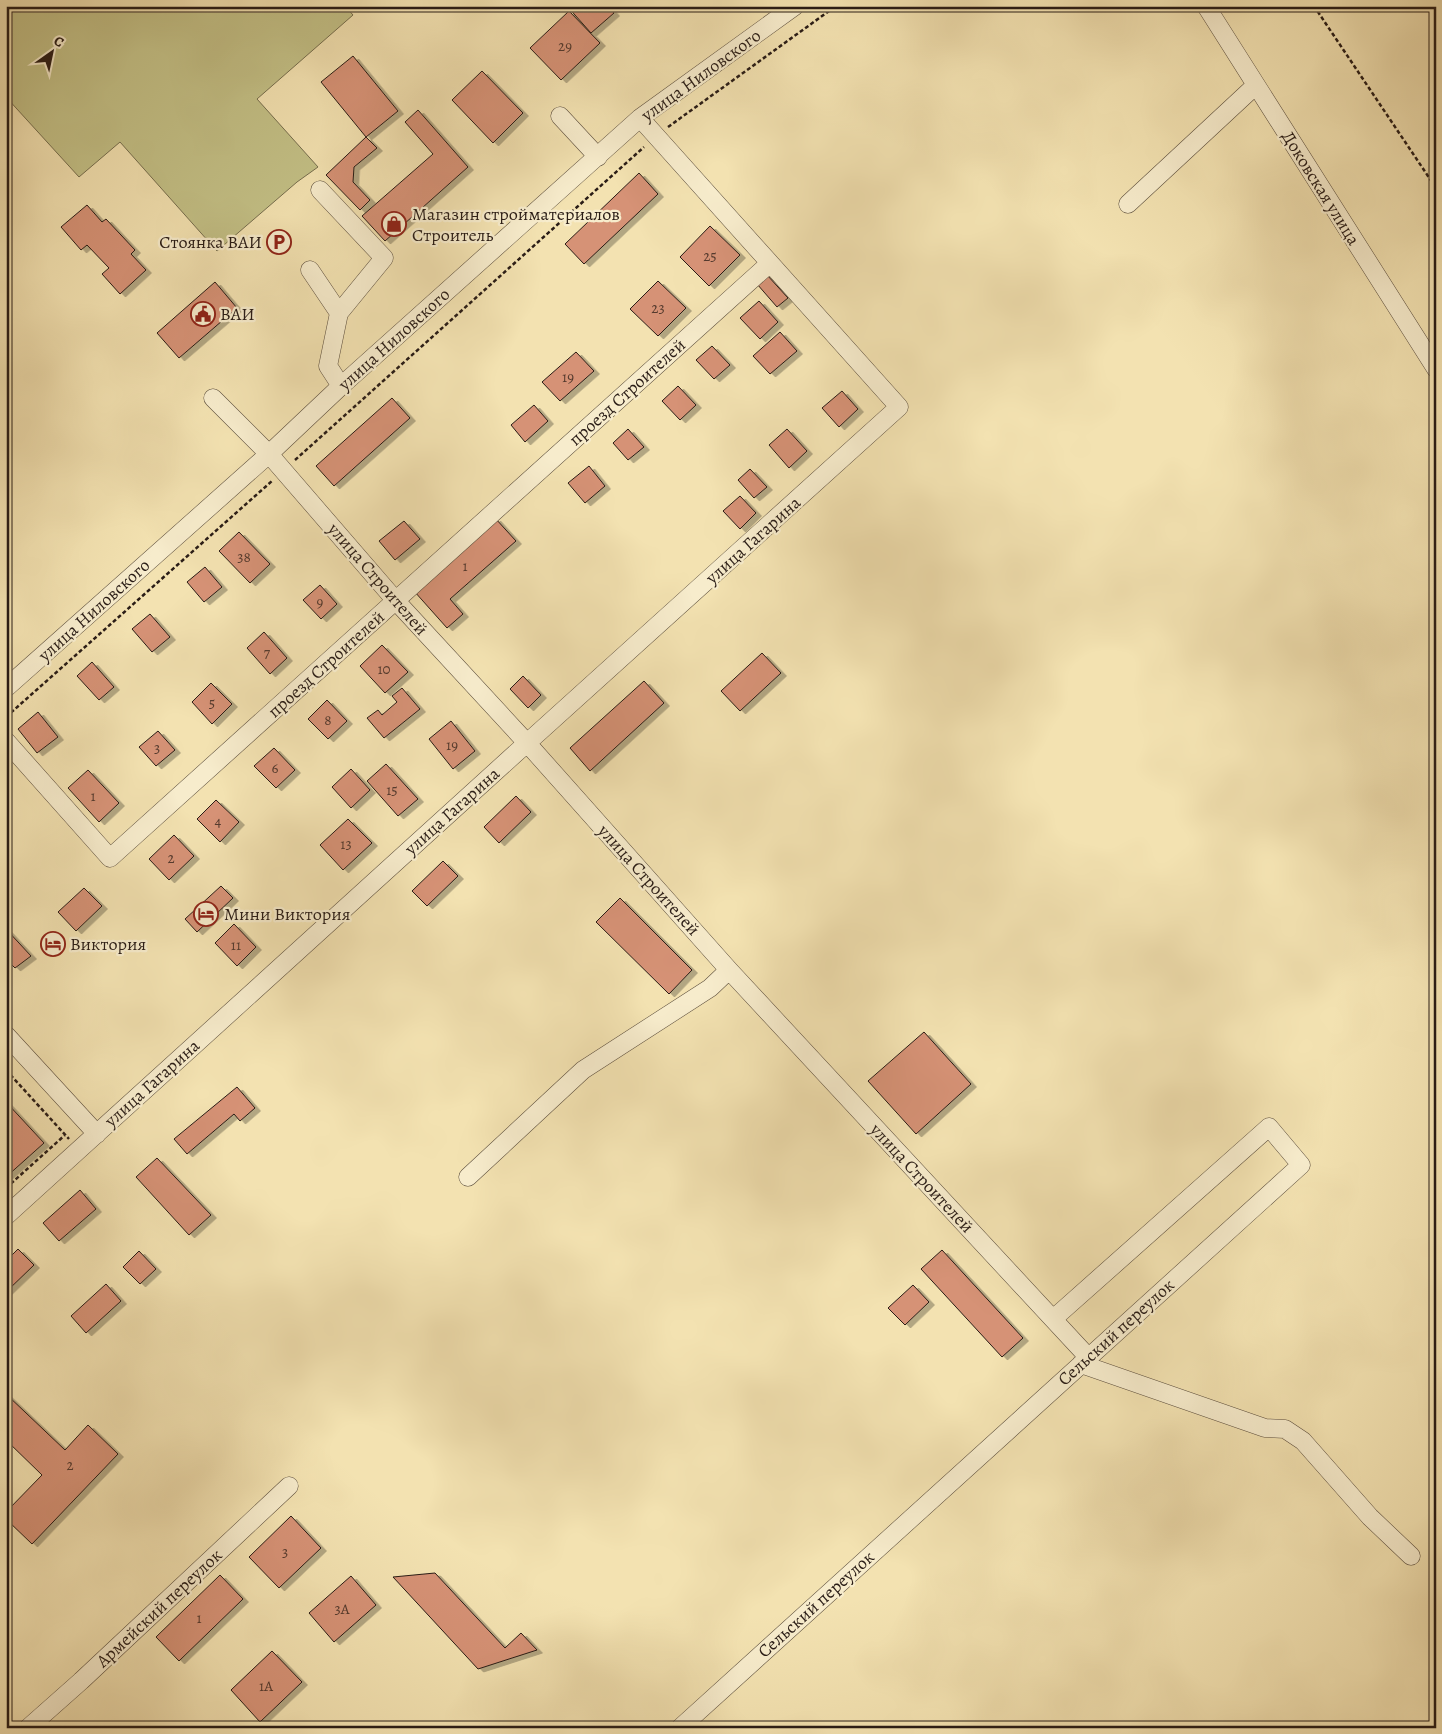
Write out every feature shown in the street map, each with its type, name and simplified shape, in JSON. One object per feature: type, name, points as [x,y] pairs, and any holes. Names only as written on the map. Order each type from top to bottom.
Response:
[{"type":"street","name":"улица Ниловского","points":[[6,688],[269,454],[341,386],[640,118],[795,6]]},
{"type":"street","name":"Доковская улица","points":[[1206,6],[1436,369]]},
{"type":"street","points":[[1128,204],[1256,85]]},
{"type":"street","points":[[560,116],[598,157]]},
{"type":"street","points":[[640,118],[769,264]]},
{"type":"street","points":[[320,190],[384,258],[339,313],[328,366],[341,386]]},
{"type":"street","name":"улица Гагарина","points":[[6,1216],[899,408],[769,264]]},
{"type":"street","name":"проезд Строителей","points":[[6,741],[110,858],[769,264]]},
{"type":"street","points":[[310,270],[339,313]]},
{"type":"street","name":"улица Строителей","points":[[213,398],[284,470],[396,601],[527,743],[729,970],[1053,1319],[1085,1361]]},
{"type":"street","points":[[468,1177],[583,1070],[710,988],[729,970]]},
{"type":"street","points":[[6,1035],[97,1134]]},
{"type":"street","name":"Сельский переулок","points":[[680,1728],[1301,1165],[1269,1127],[1053,1319]]},
{"type":"street","points":[[1085,1361],[1265,1428],[1285,1430],[1303,1440],[1370,1517],[1412,1556]]},
{"type":"street","name":"Армейский переулок","points":[[28,1728],[81,1682],[289,1486]]},
{"type":"path","points":[[6,717],[656,136],[836,6]]},
{"type":"path","points":[[1314,6],[1436,188]]},
{"type":"path","points":[[6,1070],[79,1150]]},
{"type":"path","points":[[6,1188],[65,1135]]},
{"type":"shaded area","points":[[6,6],[345,6],[353,15],[257,99],[318,167],[297,182],[217,251],[120,142],[79,177],[6,97]]},
{"type":"building","points":[[567,6],[608,6],[614,13],[591,33]]},
{"type":"building","points":[[569,11],[600,43],[561,80],[530,48]]},
{"type":"building","points":[[353,56],[398,111],[366,137],[321,82]]},
{"type":"building","points":[[482,71],[523,113],[493,143],[452,100]]},
{"type":"building","points":[[418,110],[468,167],[385,241],[362,216],[433,154],[405,122]]},
{"type":"building","points":[[366,137],[377,148],[354,167],[353,182],[370,200],[360,210],[326,175]]},
{"type":"building","points":[[639,173],[658,194],[584,264],[565,244]]},
{"type":"building","points":[[87,205],[102,222],[106,219],[135,250],[131,254],[146,270],[120,294],[102,274],[109,268],[87,245],[81,250],[61,227]]},
{"type":"building","points":[[710,226],[740,255],[709,286],[680,257]]},
{"type":"building","points":[[767,275],[788,298],[777,307],[757,284]]},
{"type":"building","points":[[658,281],[686,308],[658,336],[630,309]]},
{"type":"building","points":[[215,282],[237,308],[179,358],[157,333]]},
{"type":"building","points":[[759,301],[778,322],[760,339],[740,318]]},
{"type":"building","points":[[780,332],[797,351],[770,374],[753,356]]},
{"type":"building","points":[[712,346],[730,365],[714,379],[696,360]]},
{"type":"building","points":[[576,352],[594,371],[560,401],[542,382]]},
{"type":"building","points":[[678,386],[696,405],[680,420],[662,401]]},
{"type":"building","points":[[842,391],[858,409],[839,427],[822,408]]},
{"type":"building","points":[[392,398],[410,418],[334,486],[316,466]]},
{"type":"building","points":[[534,405],[548,421],[525,442],[511,425]]},
{"type":"building","points":[[628,429],[644,447],[628,460],[613,443]]},
{"type":"building","points":[[787,429],[807,451],[789,468],[769,445]]},
{"type":"building","points":[[589,466],[605,486],[585,503],[568,483]]},
{"type":"building","points":[[750,469],[767,487],[754,498],[738,480]]},
{"type":"building","points":[[740,496],[756,513],[740,529],[723,511]]},
{"type":"building","points":[[495,518],[516,541],[450,599],[463,614],[447,628],[414,591]]},
{"type":"building","points":[[404,521],[420,539],[395,560],[379,541]]},
{"type":"building","points":[[239,532],[270,564],[250,583],[219,551]]},
{"type":"building","points":[[205,567],[222,587],[204,602],[187,582]]},
{"type":"building","points":[[320,585],[337,604],[321,619],[303,600]]},
{"type":"building","points":[[150,614],[170,637],[152,652],[132,629]]},
{"type":"building","points":[[264,632],[287,658],[270,674],[247,648]]},
{"type":"building","points":[[382,645],[408,672],[385,693],[360,666]]},
{"type":"building","points":[[762,653],[781,673],[740,711],[721,691]]},
{"type":"building","points":[[92,662],[114,687],[99,700],[77,676]]},
{"type":"building","points":[[523,676],[541,695],[528,708],[510,689]]},
{"type":"building","points":[[644,681],[664,703],[590,771],[570,748]]},
{"type":"building","points":[[211,683],[232,704],[212,724],[192,702]]},
{"type":"building","points":[[402,688],[420,709],[384,738],[367,718],[378,710],[382,715],[397,702],[392,696]]},
{"type":"building","points":[[327,700],[347,721],[328,739],[308,719]]},
{"type":"building","points":[[38,712],[58,737],[37,753],[18,729]]},
{"type":"building","points":[[451,721],[475,751],[453,769],[429,739]]},
{"type":"building","points":[[158,731],[175,750],[156,766],[139,747]]},
{"type":"building","points":[[274,748],[295,770],[276,788],[254,766]]},
{"type":"building","points":[[386,764],[418,799],[398,816],[367,781]]},
{"type":"building","points":[[351,769],[370,790],[351,808],[332,787]]},
{"type":"building","points":[[88,770],[119,803],[99,822],[68,788]]},
{"type":"building","points":[[516,796],[531,812],[499,843],[484,827]]},
{"type":"building","points":[[216,800],[239,822],[220,842],[197,819]]},
{"type":"building","points":[[348,819],[372,843],[343,870],[320,845]]},
{"type":"building","points":[[174,835],[194,856],[169,880],[149,859]]},
{"type":"building","points":[[443,861],[458,876],[427,906],[412,891]]},
{"type":"building","points":[[221,886],[233,898],[197,932],[185,919]]},
{"type":"building","points":[[84,888],[102,906],[76,931],[58,912]]},
{"type":"building","points":[[620,898],[692,970],[669,994],[596,922]]},
{"type":"building","points":[[234,924],[256,947],[237,966],[215,943]]},
{"type":"building","points":[[6,929],[31,956],[15,968],[6,959]]},
{"type":"building","points":[[924,1032],[971,1084],[916,1134],[868,1081]]},
{"type":"building","points":[[237,1087],[255,1108],[240,1121],[234,1114],[187,1154],[174,1139]]},
{"type":"building","points":[[6,1102],[44,1143],[6,1177]]},
{"type":"building","points":[[157,1158],[211,1215],[189,1235],[136,1177]]},
{"type":"building","points":[[80,1190],[96,1209],[59,1241],[43,1223]]},
{"type":"building","points":[[18,1249],[34,1265],[6,1292],[6,1261]]},
{"type":"building","points":[[942,1250],[1023,1338],[1002,1357],[921,1269]]},
{"type":"building","points":[[139,1251],[156,1269],[140,1284],[123,1267]]},
{"type":"building","points":[[106,1284],[121,1301],[86,1333],[71,1316]]},
{"type":"building","points":[[913,1285],[929,1302],[905,1325],[888,1308]]},
{"type":"building","points":[[6,1394],[65,1450],[88,1425],[118,1454],[32,1544],[6,1519],[6,1512],[42,1475],[6,1440]]},
{"type":"building","points":[[291,1516],[321,1548],[279,1588],[249,1557]]},
{"type":"building","points":[[435,1573],[505,1648],[521,1633],[537,1650],[478,1669],[393,1577]]},
{"type":"building","points":[[220,1575],[243,1599],[179,1661],[156,1637]]},
{"type":"building","points":[[351,1576],[376,1605],[334,1642],[309,1613]]},
{"type":"building","points":[[272,1651],[302,1682],[260,1722],[231,1690]]},
{"type":"place","name":"Магазин стройматериалов Строитель","points":[[394,224]]},
{"type":"place","name":"Стоянка ВАИ","points":[[279,242]]},
{"type":"place","name":"ВАИ","points":[[203,314]]},
{"type":"place","name":"Мини Виктория","points":[[206,914]]},
{"type":"place","name":"Виктория","points":[[53,944]]}]
